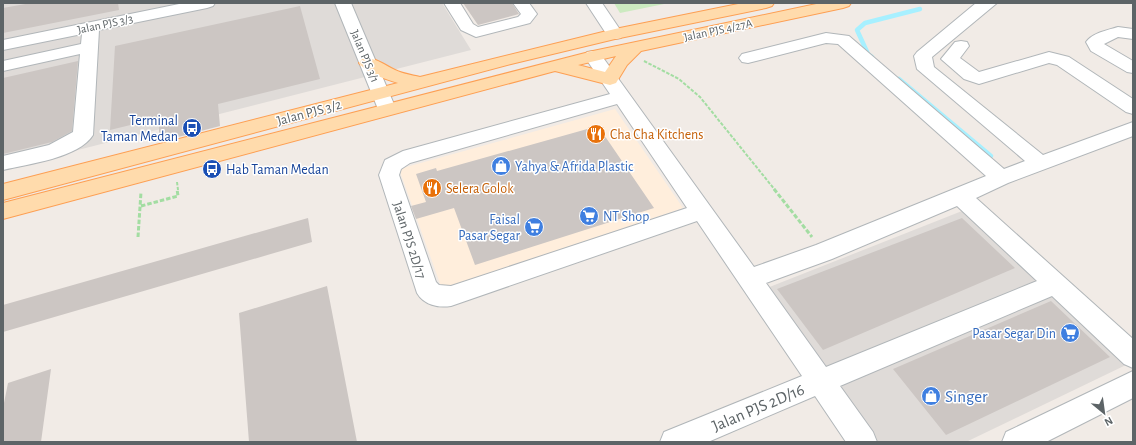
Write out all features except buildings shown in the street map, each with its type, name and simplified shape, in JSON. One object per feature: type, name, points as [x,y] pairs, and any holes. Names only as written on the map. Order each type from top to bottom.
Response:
[{"type":"main road","name":"Jalan PJS 4/27A","points":[[615,34],[766,3]]},
{"type":"main road","name":"Jalan PJS 4/27A","points":[[593,56],[631,51],[843,3]]},
{"type":"main road","name":"Jalan PJS 3/2","points":[[3,211],[384,101],[420,83],[615,34]]},
{"type":"main road","points":[[554,66],[586,72],[616,88],[631,51]]},
{"type":"main road","name":"Jalan PJS 3/2","points":[[3,192],[384,101],[554,66],[593,56]]},
{"type":"main road","points":[[368,63],[390,76],[420,83]]},
{"type":"street","name":"Jalan PJS 3/3","points":[[3,45],[91,27],[140,10],[208,3]]},
{"type":"street","name":"Jalan PJS 3/1","points":[[343,3],[384,101]]},
{"type":"street","points":[[452,3],[467,27],[476,32],[524,20],[529,14],[521,3]]},
{"type":"street","points":[[594,3],[615,34]]},
{"type":"street","points":[[989,3],[982,6],[923,56],[926,69],[1040,163]]},
{"type":"street","points":[[3,163],[64,147],[78,140],[83,135],[91,27]]},
{"type":"street","points":[[1133,34],[1126,31],[1109,34],[1094,42],[1097,47],[1133,69]]},
{"type":"street","points":[[748,58],[826,38],[843,40],[1001,178]]},
{"type":"street","points":[[961,46],[950,59],[970,75],[979,78],[1050,57],[1063,61],[1133,108]]},
{"type":"street","points":[[3,66],[89,47]]},
{"type":"street","points":[[593,56],[863,442]]},
{"type":"street","points":[[1094,82],[1133,69]]},
{"type":"street","name":"Jalan PJS 2D/17","points":[[616,88],[403,158],[392,165],[389,175],[425,286],[429,292],[435,296],[452,296],[702,211]]},
{"type":"street","points":[[749,279],[824,252],[1001,178],[1133,129]]},
{"type":"street","points":[[960,196],[1133,356]]},
{"type":"street","name":"Jalan PJS 2D/16","points":[[674,442],[1056,284]]},
{"type":"street","points":[[1016,442],[1133,384]]},
{"type":"path","points":[[631,51],[690,86],[708,105],[824,252]]},
{"type":"path","points":[[141,206],[178,196],[177,178]]},
{"type":"path","points":[[138,237],[141,206],[140,191]]},
{"type":"shaded area","points":[[3,3],[442,3],[471,50],[3,169]]},
{"type":"shaded area","points":[[615,109],[683,208],[442,289],[399,169]]},
{"type":"shaded area","points":[[962,211],[1128,364],[966,442],[876,442],[767,288]]},
{"type":"green space","points":[[614,3],[669,3],[620,13]]},
{"type":"waterway","points":[[872,57],[868,54],[857,30],[865,23],[920,9]]},
{"type":"waterway","points":[[899,79],[991,156]]},
{"type":"place","name":"Terminal Taman Medan","points":[[192,128]]},
{"type":"place","name":"Cha Cha Kitchens","points":[[596,134]]},
{"type":"place","name":"Yahya & Afrida Plastic","points":[[501,166]]},
{"type":"place","name":"Hab Taman Medan","points":[[212,169]]},
{"type":"place","name":"Selera Golok","points":[[432,188]]},
{"type":"place","name":"NT Shop","points":[[589,216]]},
{"type":"place","name":"Faisal Pasar Segar","points":[[534,227]]},
{"type":"place","name":"Pasar Segar Din","points":[[1070,333]]},
{"type":"place","name":"Singer","points":[[931,396]]}]
